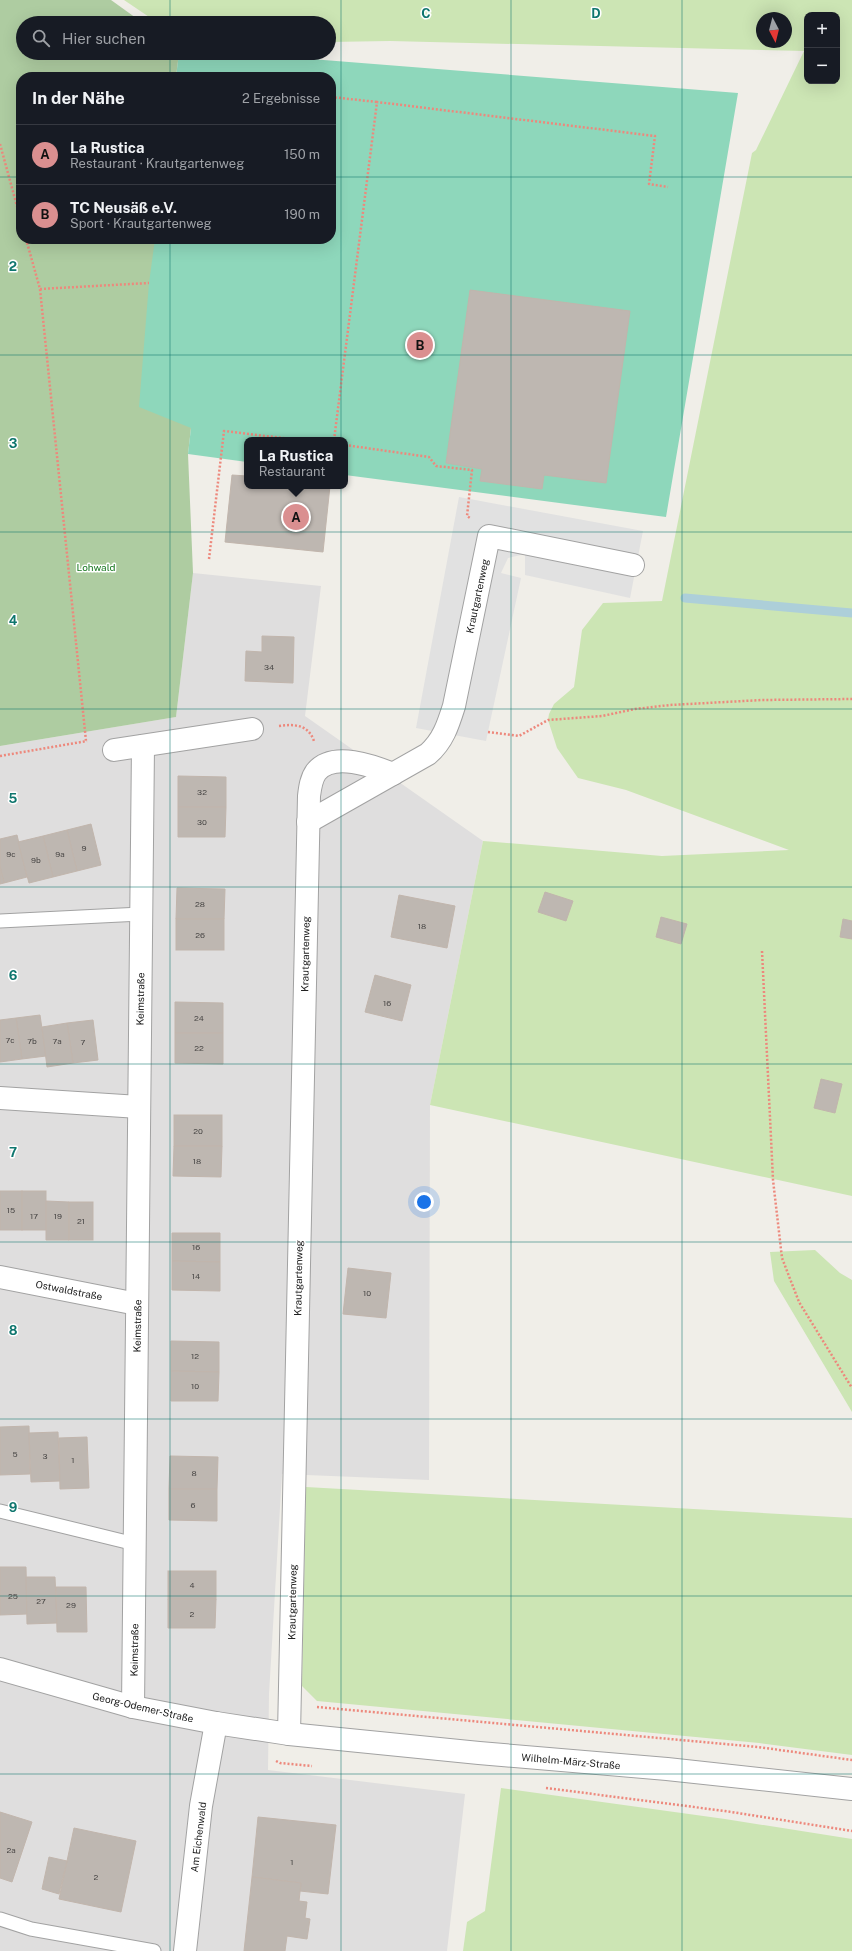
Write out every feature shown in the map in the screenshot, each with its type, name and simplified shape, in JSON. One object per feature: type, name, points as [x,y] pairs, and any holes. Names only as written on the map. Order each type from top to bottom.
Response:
[{"type":"street","points":[[489,536],[633,565]]},
{"type":"street","name":"Krautgartenweg","points":[[308,822],[428,754],[437,746],[448,725],[454,706],[489,536]]},
{"type":"street","points":[[114,750],[252,729]]},
{"type":"street","name":"Keimstraße","points":[[133,1707],[143,746]]},
{"type":"street","points":[[323,766],[344,762],[355,762],[371,765],[393,774]]},
{"type":"street","name":"Krautgartenweg","points":[[289,1734],[308,822],[311,783],[315,773],[323,766]]},
{"type":"street","points":[[0,1098],[139,1107]]},
{"type":"street","name":"Ostwaldstraße","points":[[0,1277],[137,1304]]},
{"type":"street","name":"Georg-Odemer-Straße","points":[[0,1669],[133,1707],[216,1723],[289,1734]]},
{"type":"street","name":"Am Eichenwald","points":[[185,1951],[201,1806],[216,1723]]},
{"type":"street","name":"Wilhelm-März-Straße","points":[[289,1734],[478,1753],[667,1769],[852,1789]]},
{"type":"lane","points":[[0,921],[141,914]]},
{"type":"lane","points":[[0,1511],[135,1544]]},
{"type":"lane","points":[[0,1919],[31,1929],[154,1951]]},
{"type":"path","points":[[336,98],[655,136],[649,184],[668,187]]},
{"type":"path","points":[[334,437],[377,102]]},
{"type":"path","points":[[0,144],[16,203]]},
{"type":"path","points":[[27,244],[40,289],[86,741]]},
{"type":"path","points":[[40,289],[149,283]]},
{"type":"path","points":[[209,560],[224,431],[274,437]]},
{"type":"path","points":[[348,446],[429,457],[436,466],[472,470],[468,516],[489,536]]},
{"type":"path","points":[[488,732],[519,736],[548,720],[602,716],[635,709],[670,705],[762,700],[852,699]]},
{"type":"path","points":[[252,729],[299,725],[307,730],[312,736],[323,766]]},
{"type":"path","points":[[0,756],[86,741],[114,750]]},
{"type":"path","points":[[762,951],[773,1180],[782,1258],[799,1302],[852,1388]]},
{"type":"path","points":[[273,1759],[280,1763],[318,1766]]},
{"type":"path","points":[[541,1787],[725,1811],[852,1831]]},
{"type":"shaded area","points":[[459,497],[643,531],[630,598],[525,575],[525,554],[508,558],[501,573],[521,578],[486,741],[416,728]]},
{"type":"shaded area","points":[[193,573],[321,586],[305,716],[483,841],[430,1105],[429,1480],[282,1474],[269,1694],[268,1770],[465,1794],[447,1951],[0,1951],[0,746],[176,717]]},
{"type":"green space","name":"Lohwald","points":[[0,0],[111,0],[133,16],[16,16],[16,60],[178,60],[177,72],[16,72],[16,244],[159,244],[191,428],[188,454],[193,573],[176,717],[0,746]]},
{"type":"green space","points":[[124,0],[852,0],[852,1196],[430,1105],[483,841],[662,856],[789,850],[626,790],[578,778],[557,748],[548,720],[554,704],[574,687],[582,630],[603,603],[662,601],[752,153],[756,150],[804,51],[390,41],[336,42],[336,16],[148,16]]},
{"type":"green space","points":[[178,60],[324,60],[738,93],[666,517],[348,475],[348,437],[244,437],[244,462],[188,454],[191,428],[139,407],[149,283],[154,244],[336,244],[336,72],[177,72]]},
{"type":"green space","points":[[815,1250],[840,1273],[852,1280],[852,1412],[774,1281],[770,1252]]},
{"type":"green space","points":[[306,1487],[852,1518],[852,1755],[759,1743],[317,1701],[302,1686]]},
{"type":"green space","points":[[501,1788],[725,1819],[852,1839],[852,1951],[463,1951],[467,1922],[485,1911]]},
{"type":"building","points":[[470,290],[630,311],[606,483],[544,475],[542,489],[480,481],[482,469],[446,463]]},
{"type":"building","points":[[232,475],[244,476],[244,489],[330,489],[323,552],[225,542]]},
{"type":"building","points":[[262,636],[294,637],[293,683],[245,681],[246,651],[262,652]]},
{"type":"building","points":[[178,776],[226,777],[226,807],[178,807]]},
{"type":"building","points":[[178,807],[226,807],[225,837],[178,837]]},
{"type":"building","points":[[91,824],[101,865],[77,871],[67,830]]},
{"type":"building","points":[[67,830],[77,871],[53,877],[43,836]]},
{"type":"building","points":[[17,835],[27,877],[4,883],[0,866],[0,839]]},
{"type":"building","points":[[43,836],[53,877],[29,883],[18,842]]},
{"type":"building","points":[[0,866],[4,883],[0,884]]},
{"type":"building","points":[[177,888],[225,889],[224,919],[176,919]]},
{"type":"building","points":[[545,892],[573,901],[566,921],[538,912]]},
{"type":"building","points":[[399,895],[455,906],[447,948],[391,937]]},
{"type":"building","points":[[661,917],[687,924],[681,944],[656,937]]},
{"type":"building","points":[[176,919],[224,919],[224,950],[176,950]]},
{"type":"building","points":[[843,919],[852,921],[852,939],[840,937]]},
{"type":"building","points":[[375,975],[411,985],[402,1021],[365,1012]]},
{"type":"building","points":[[175,1002],[223,1003],[223,1033],[175,1033]]},
{"type":"building","points":[[40,1015],[46,1056],[22,1059],[16,1018]]},
{"type":"building","points":[[16,1018],[22,1059],[0,1062],[0,1020]]},
{"type":"building","points":[[93,1020],[98,1060],[73,1063],[67,1023]]},
{"type":"building","points":[[67,1023],[73,1063],[47,1067],[42,1027]]},
{"type":"building","points":[[175,1033],[223,1033],[223,1064],[175,1063]]},
{"type":"building","points":[[821,1079],[842,1084],[835,1113],[814,1108]]},
{"type":"building","points":[[174,1115],[222,1115],[222,1146],[174,1146]]},
{"type":"building","points":[[174,1146],[222,1146],[221,1177],[173,1176]]},
{"type":"building","points":[[0,1191],[22,1191],[22,1230],[0,1230]]},
{"type":"building","points":[[22,1191],[46,1191],[46,1230],[22,1230]]},
{"type":"building","points":[[46,1201],[69,1202],[69,1240],[46,1240]]},
{"type":"building","points":[[69,1202],[93,1202],[93,1240],[69,1240]]},
{"type":"building","points":[[172,1233],[220,1233],[220,1262],[172,1261]]},
{"type":"building","points":[[172,1261],[220,1262],[220,1291],[172,1290]]},
{"type":"building","points":[[348,1268],[391,1273],[386,1318],[343,1314]]},
{"type":"building","points":[[171,1341],[219,1342],[219,1372],[171,1371]]},
{"type":"building","points":[[171,1371],[219,1372],[218,1401],[171,1401]]},
{"type":"building","points":[[29,1426],[30,1474],[0,1475],[0,1427]]},
{"type":"building","points":[[58,1432],[60,1481],[31,1482],[29,1433]]},
{"type":"building","points":[[87,1437],[89,1488],[60,1489],[59,1438]]},
{"type":"building","points":[[170,1456],[218,1457],[217,1489],[169,1489]]},
{"type":"building","points":[[169,1489],[217,1489],[217,1521],[169,1520]]},
{"type":"building","points":[[0,1567],[26,1567],[27,1614],[0,1615]]},
{"type":"building","points":[[168,1571],[216,1571],[216,1599],[168,1599]]},
{"type":"building","points":[[26,1577],[55,1577],[57,1623],[27,1624]]},
{"type":"building","points":[[56,1587],[86,1587],[87,1632],[57,1632]]},
{"type":"building","points":[[168,1599],[216,1599],[215,1628],[168,1628]]},
{"type":"building","points":[[0,1812],[32,1822],[12,1882],[0,1878]]},
{"type":"building","points":[[258,1817],[336,1825],[328,1894],[300,1891],[301,1883],[252,1877]]},
{"type":"building","points":[[74,1828],[136,1841],[121,1912],[59,1899]]},
{"type":"building","points":[[49,1857],[67,1861],[59,1894],[42,1889]]},
{"type":"building","points":[[252,1877],[301,1883],[299,1901],[307,1902],[305,1918],[310,1919],[307,1939],[287,1936],[285,1951],[244,1951]]},
{"type":"waterway","points":[[685,598],[852,613]]},
{"type":"place","name":"TC Neusäß e.V.","points":[[420,345]]},
{"type":"place","name":"La Rustica","points":[[296,517]]}]
